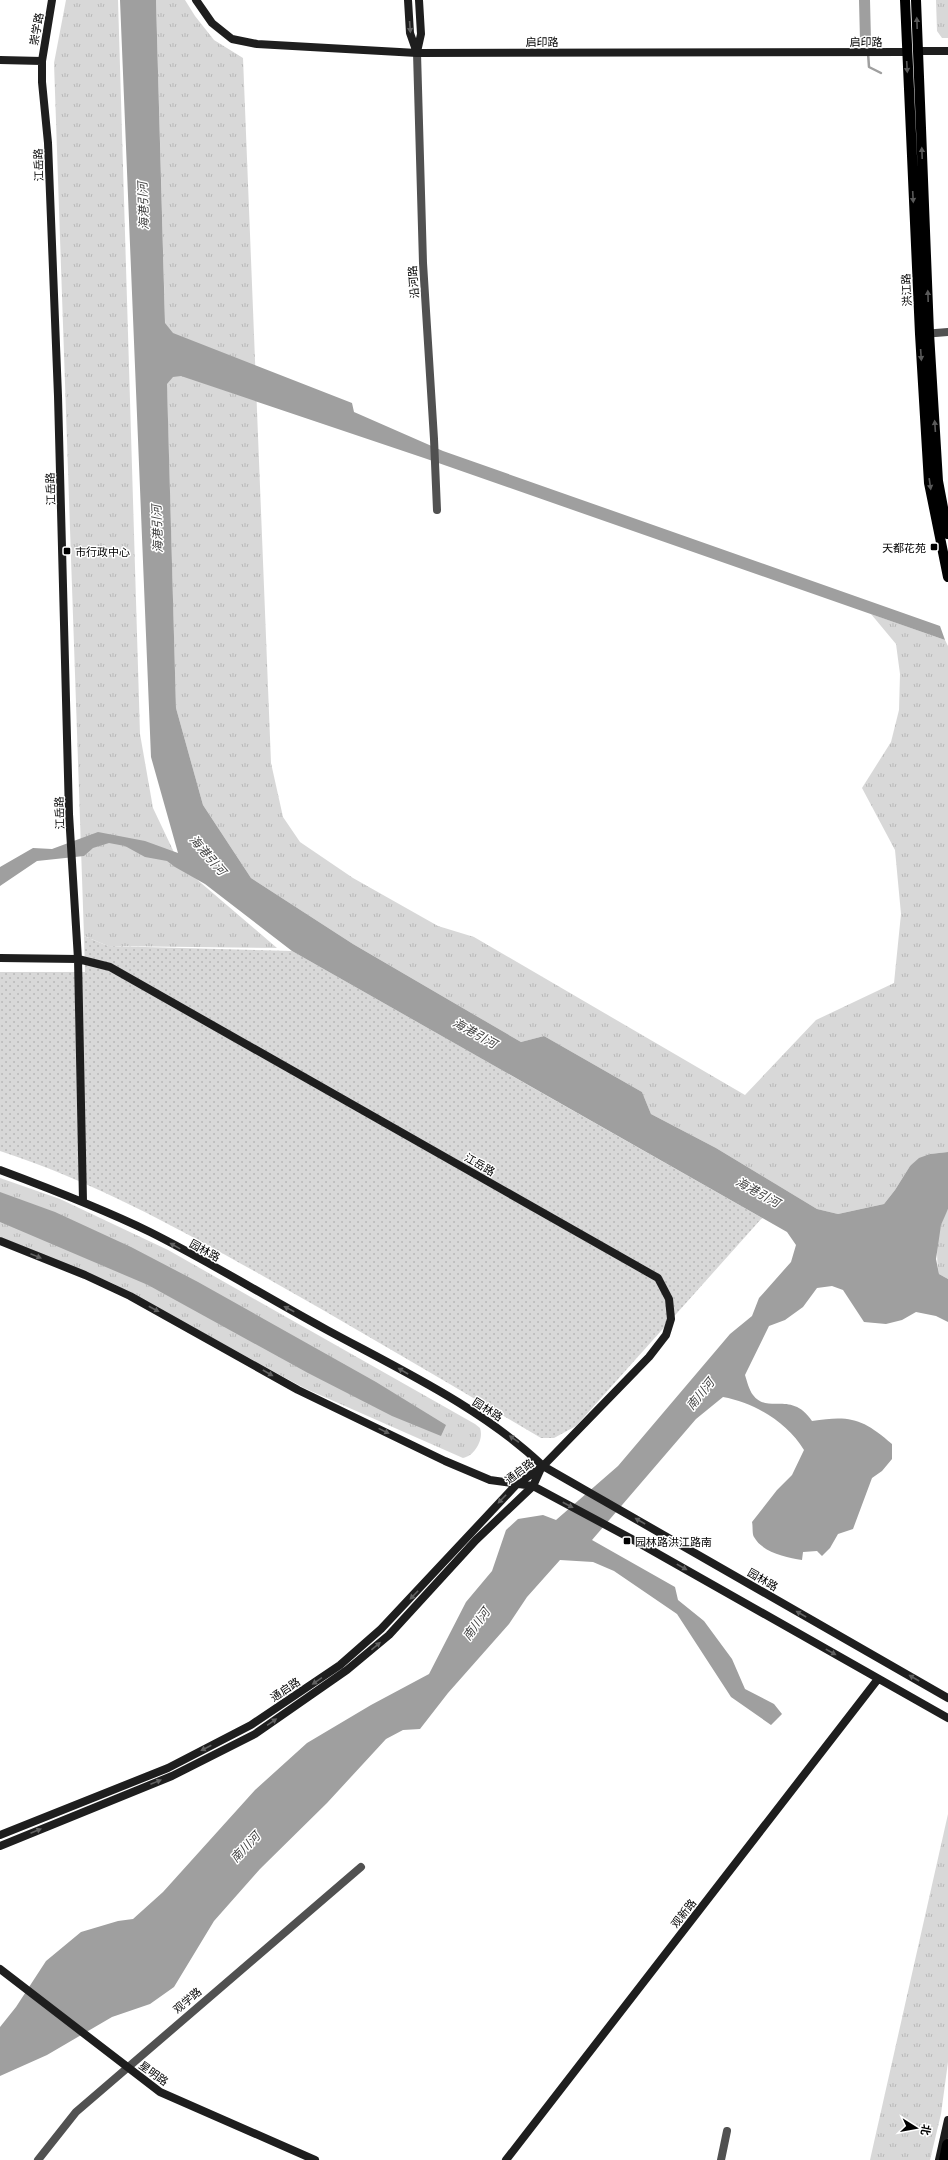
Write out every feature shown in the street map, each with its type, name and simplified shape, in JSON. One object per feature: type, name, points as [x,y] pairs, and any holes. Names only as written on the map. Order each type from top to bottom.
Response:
[{"type":"highway","points":[[945,2160],[948,2145]]},
{"type":"main road","name":"洪江路","points":[[905,0],[906,52],[924,334],[938,481],[948,534]]},
{"type":"main road","name":"洪江路","points":[[916,0],[929,483],[948,577]]},
{"type":"street","name":"崇学路","points":[[42,61],[52,0]]},
{"type":"street","name":"启印路","points":[[196,0],[212,23],[232,39],[257,44],[417,53],[906,52]]},
{"type":"street","name":"沿河路","points":[[408,0],[410,33],[417,53]]},
{"type":"street","name":"沿河路","points":[[419,0],[421,34],[417,53],[423,263],[436,468],[437,510]]},
{"type":"street","points":[[918,51],[948,51]]},
{"type":"street","points":[[0,60],[42,61]]},
{"type":"street","name":"江岳路","points":[[42,61],[42,82],[48,143],[59,403],[71,838],[78,959]]},
{"type":"street","points":[[924,334],[948,332]]},
{"type":"street","name":"江岳路","points":[[0,958],[78,959],[110,967],[658,1278],[669,1299],[671,1319],[666,1336],[649,1357],[543,1466]]},
{"type":"street","points":[[78,959],[83,1201]]},
{"type":"street","name":"园林路","points":[[0,1170],[83,1201],[150,1232],[404,1371],[486,1420],[519,1443],[543,1466],[948,1698]]},
{"type":"street","points":[[0,1241],[84,1275],[130,1296],[298,1390],[438,1457],[490,1480],[516,1485],[533,1486],[630,1538],[948,1718]]},
{"type":"street","name":"通启路","points":[[0,1835],[168,1768],[251,1725],[340,1665],[381,1629],[516,1485],[543,1466]]},
{"type":"street","name":"通启路","points":[[0,1846],[172,1776],[256,1734],[347,1670],[389,1635],[476,1540],[533,1486],[543,1466]]},
{"type":"street","name":"观新路","points":[[506,2160],[878,1679]]},
{"type":"street","name":"观学路","points":[[38,2160],[76,2112],[127,2066],[361,1867]]},
{"type":"street","name":"星明路","points":[[0,1969],[94,2043],[127,2066],[160,2092],[315,2160]]},
{"type":"street","points":[[939,2160],[948,2120]]},
{"type":"street","points":[[721,2160],[727,2131]]},
{"type":"green space","points":[[66,0],[118,0],[140,734],[153,808],[180,865],[277,948],[108,946],[84,936],[54,63]]},
{"type":"green space","points":[[156,0],[185,0],[195,16],[214,40],[243,58],[271,763],[283,817],[300,842],[353,878],[438,926],[474,937],[745,1095],[816,1020],[894,983],[901,914],[895,850],[862,788],[891,742],[899,710],[900,674],[896,644],[871,614],[945,640],[948,646],[948,1152],[930,1154],[910,1166],[884,1204],[838,1214],[817,1209],[716,1148],[651,1114],[642,1092],[544,1036],[521,1042],[353,944],[251,878],[203,805],[176,708]]},
{"type":"green space","points":[[936,0],[948,0],[948,38],[942,38],[937,31]]},
{"type":"green space","points":[[84,936],[108,946],[292,951],[762,1218],[576,1426],[554,1438],[541,1438],[328,1313],[163,1221],[99,1190],[0,1151],[0,972],[85,972]]},
{"type":"green space","points":[[0,1178],[60,1199],[168,1250],[475,1424],[480,1428],[481,1432],[478,1446],[475,1451],[463,1458],[304,1388],[112,1283],[0,1237]]},
{"type":"green space","points":[[948,1209],[948,1279],[939,1274],[937,1249],[941,1224]]},
{"type":"green space","points":[[948,1814],[948,2062],[941,2114],[930,2160],[870,2160]]},
{"type":"water","points":[[120,0],[156,0],[165,323],[173,333],[352,403],[354,412],[443,451],[940,626],[945,640],[427,459],[181,376],[173,377],[167,384],[176,708],[203,805],[251,878],[353,944],[521,1042],[544,1036],[642,1092],[651,1114],[716,1148],[817,1209],[838,1214],[884,1204],[910,1166],[919,1158],[930,1154],[948,1152],[948,1209],[941,1225],[936,1259],[939,1274],[948,1279],[948,1322],[936,1316],[916,1312],[902,1320],[886,1324],[864,1322],[843,1290],[832,1286],[817,1288],[803,1307],[785,1320],[769,1326],[745,1375],[749,1388],[759,1401],[766,1403],[788,1404],[796,1407],[804,1412],[812,1421],[825,1419],[847,1419],[856,1421],[873,1429],[892,1444],[892,1459],[882,1471],[872,1478],[853,1529],[838,1534],[830,1548],[822,1556],[817,1551],[803,1552],[802,1560],[782,1556],[763,1547],[754,1537],[752,1522],[777,1490],[792,1475],[804,1450],[789,1431],[769,1415],[747,1404],[723,1397],[696,1419],[592,1540],[675,1587],[678,1600],[704,1621],[732,1659],[745,1689],[774,1704],[782,1714],[771,1725],[731,1697],[677,1614],[614,1571],[593,1562],[560,1560],[527,1597],[509,1624],[448,1693],[420,1729],[403,1730],[386,1739],[327,1803],[260,1869],[214,1921],[174,1987],[150,2004],[112,2017],[47,2055],[0,2076],[0,2027],[16,2007],[46,1961],[81,1932],[118,1921],[133,1919],[163,1892],[255,1790],[307,1743],[371,1705],[429,1674],[466,1602],[492,1571],[506,1530],[518,1519],[543,1515],[556,1520],[618,1466],[730,1334],[752,1316],[759,1298],[791,1262],[796,1245],[787,1232],[292,951],[205,884],[167,861],[145,857],[125,846],[109,843],[93,848],[84,856],[37,861],[0,886],[0,867],[33,848],[52,849],[98,832],[145,841],[178,853],[151,757]]},
{"type":"water","points":[[859,0],[870,0],[871,41],[860,41]]},
{"type":"water","points":[[0,1192],[55,1212],[131,1247],[198,1282],[376,1382],[446,1425],[441,1436],[392,1416],[308,1373],[148,1285],[0,1222]]},
{"type":"waterway","points":[[867,38],[869,67],[881,73]]},
{"type":"place","name":"天都花苑","points":[[934,547]]},
{"type":"place","name":"市行政中心","points":[[67,551]]},
{"type":"place","name":"园林路洪江路南","points":[[627,1541]]},
{"type":"water label","name":"海港引河","points":[[143,206]]},
{"type":"water label","name":"海港引河","points":[[157,529]]},
{"type":"water label","name":"海港引河","points":[[208,855]]},
{"type":"water label","name":"海港引河","points":[[475,1033]]},
{"type":"water label","name":"海港引河","points":[[758,1192]]},
{"type":"water label","name":"南川河","points":[[700,1394]]},
{"type":"water label","name":"南川河","points":[[476,1624]]},
{"type":"water label","name":"南川河","points":[[245,1847]]}]
